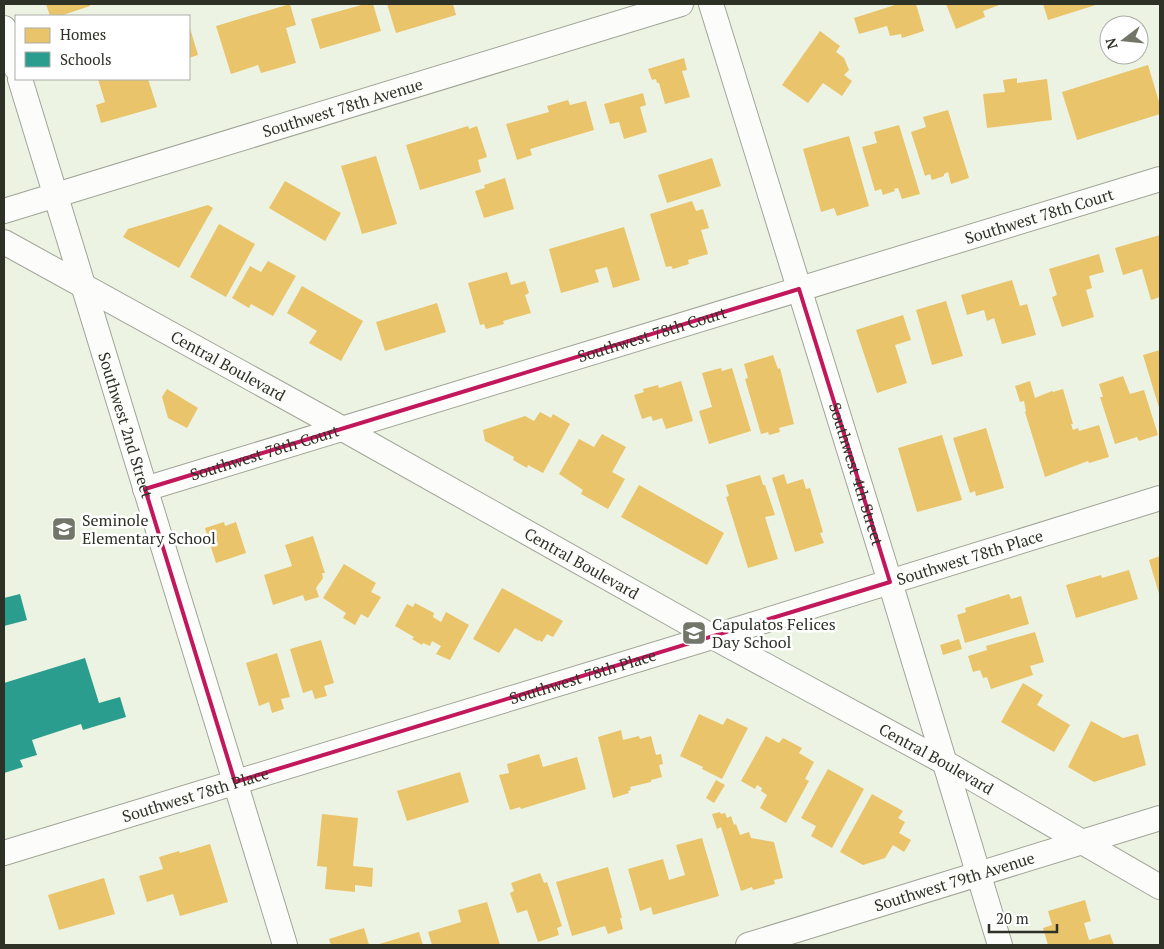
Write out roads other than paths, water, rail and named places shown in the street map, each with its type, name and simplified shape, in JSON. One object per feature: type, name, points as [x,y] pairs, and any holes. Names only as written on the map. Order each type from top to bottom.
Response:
[{"type":"street","name":"Southwest 78th Avenue","points":[[4,211],[681,4]]},
{"type":"street","name":"Southwest 4th Street","points":[[711,4],[1000,945]]},
{"type":"street","points":[[4,28],[15,65]]},
{"type":"street","name":"Southwest 2nd Street","points":[[20,80],[285,945]]},
{"type":"street","name":"Southwest 78th Court","points":[[144,489],[1160,179]]},
{"type":"street","name":"Central Boulevard","points":[[4,242],[343,429],[713,637],[944,762],[1160,887]]},
{"type":"street","name":"Southwest 78th Place","points":[[4,853],[713,637],[1160,498]]},
{"type":"street","name":"Southwest 79th Avenue","points":[[748,945],[1160,818]]},
{"type":"place","name":"Seminole Elementary School","points":[[64,529]]},
{"type":"place","name":"Capulatos Felices Day School","points":[[694,633]]}]
